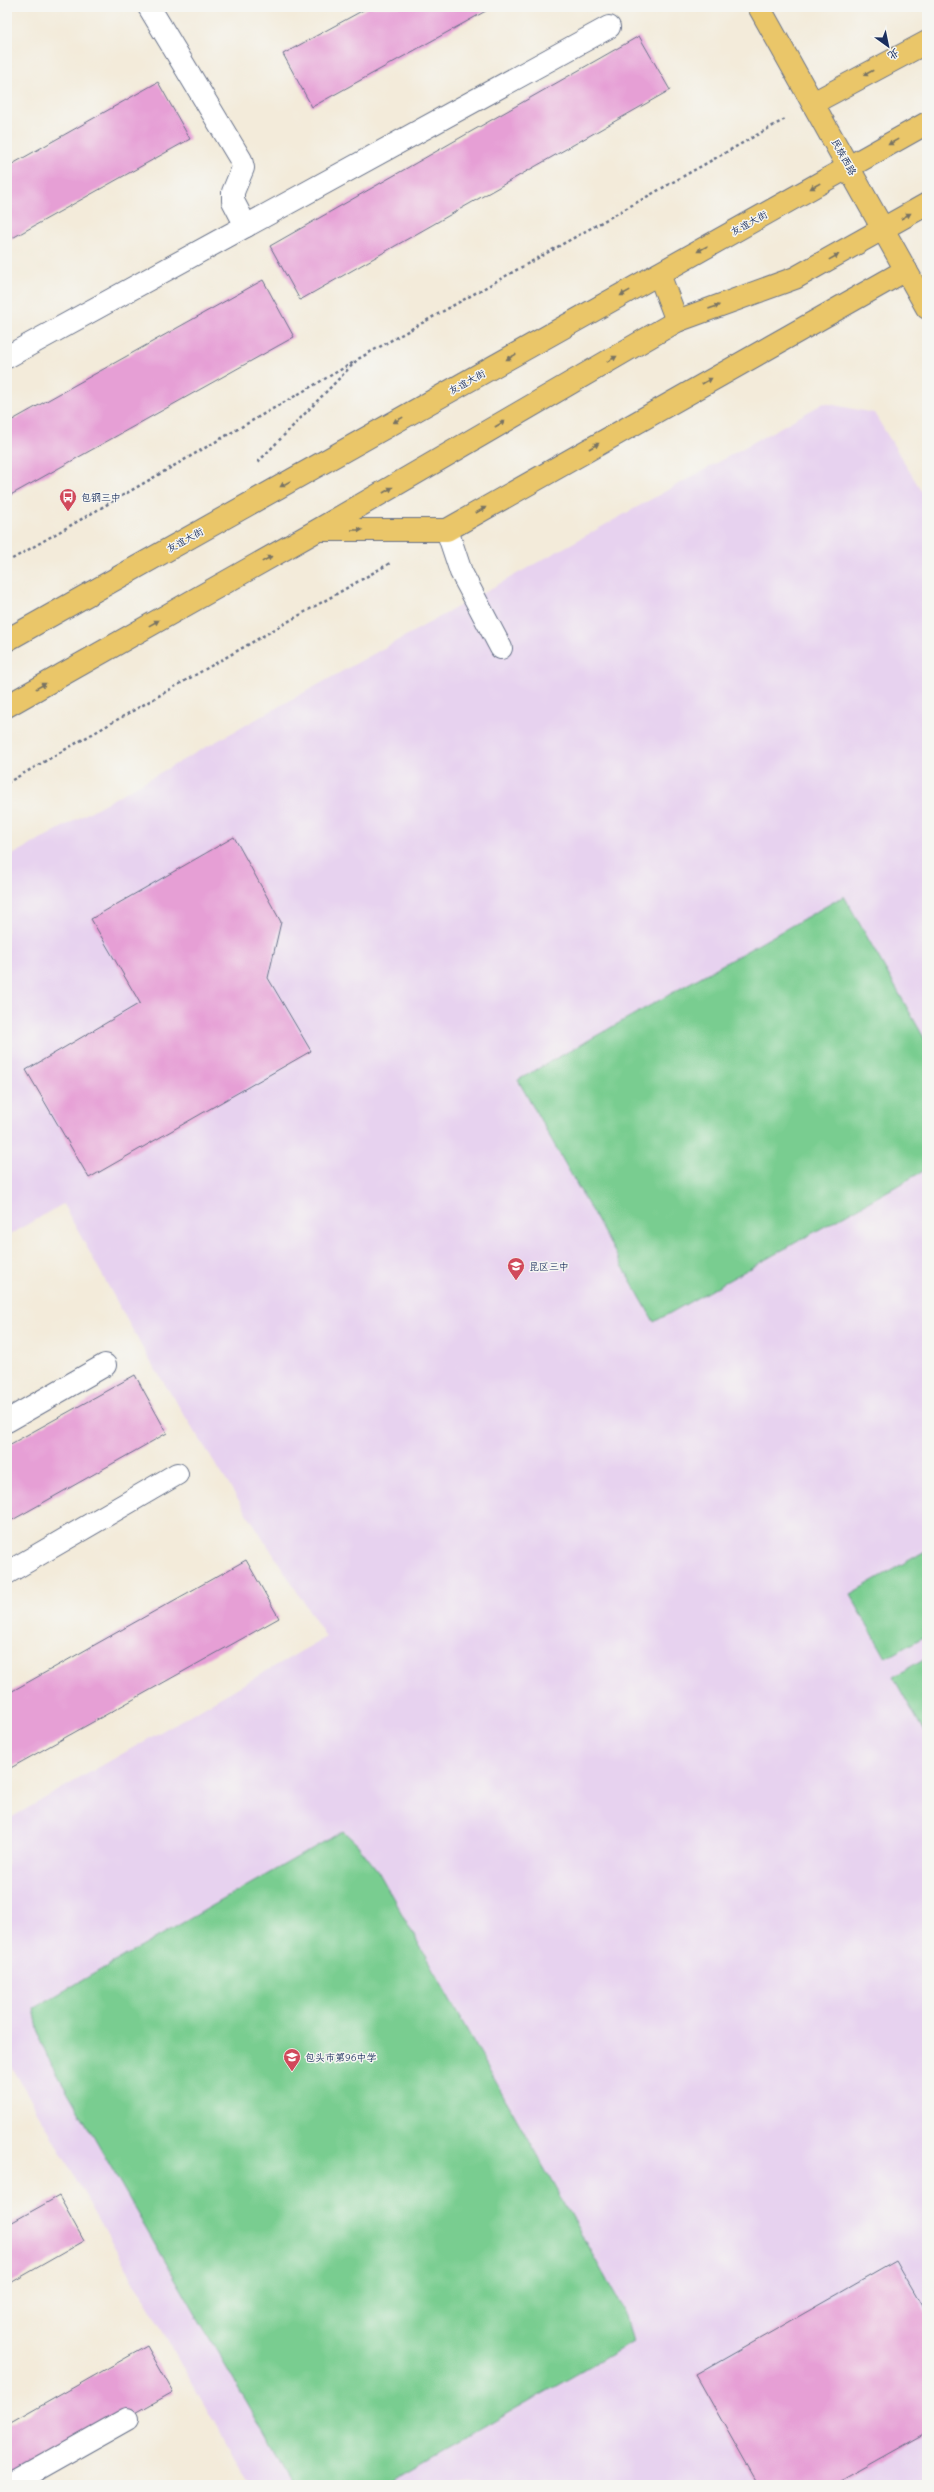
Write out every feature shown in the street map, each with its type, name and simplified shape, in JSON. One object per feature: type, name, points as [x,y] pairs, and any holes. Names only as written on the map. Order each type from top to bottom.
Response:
[{"type":"main road","name":"民族西路","points":[[759,7],[927,308]]},
{"type":"main road","points":[[813,103],[927,42]]},
{"type":"main road","name":"友谊大街","points":[[7,640],[927,123]]},
{"type":"main road","points":[[7,706],[318,530],[678,320],[795,278],[927,204]]},
{"type":"main road","points":[[318,530],[447,530],[906,270]]},
{"type":"main road","points":[[659,274],[678,320]]},
{"type":"street","points":[[154,9],[241,160],[243,168],[233,192],[234,201],[246,226]]},
{"type":"street","points":[[7,357],[609,27]]},
{"type":"street","points":[[447,530],[461,572],[501,648]]},
{"type":"street","points":[[7,1421],[105,1365]]},
{"type":"street","points":[[7,1573],[177,1474]]},
{"type":"street","points":[[10,2485],[127,2419]]},
{"type":"path","points":[[7,562],[358,359],[813,103]]},
{"type":"path","points":[[257,463],[358,359]]},
{"type":"path","points":[[7,783],[399,557]]},
{"type":"shaded area","name":"昆区三中","points":[[824,403],[874,413],[927,500],[927,2485],[250,2485],[7,2058],[7,1820],[326,1637],[148,1358],[63,1204],[7,1236],[7,858]]},
{"type":"green space","points":[[844,896],[927,1043],[927,1169],[654,1322],[518,1080]]},
{"type":"green space","points":[[927,1550],[927,1635],[886,1658],[850,1594]]},
{"type":"green space","points":[[927,1657],[927,1737],[893,1677]]},
{"type":"green space","points":[[343,1831],[357,1844],[378,1871],[619,2302],[626,2316],[633,2342],[383,2485],[294,2485],[47,2056],[40,2040],[34,2008]]},
{"type":"building","points":[[369,7],[493,7],[312,107],[283,54]]},
{"type":"building","points":[[639,36],[670,90],[300,300],[270,246]]},
{"type":"building","points":[[158,82],[190,139],[7,241],[7,167]]},
{"type":"building","points":[[263,280],[294,337],[7,497],[7,423]]},
{"type":"building","points":[[234,837],[281,922],[268,978],[311,1051],[89,1178],[26,1070],[140,1003],[91,919]]},
{"type":"building","points":[[135,1375],[167,1433],[7,1523],[7,1446]]},
{"type":"building","points":[[246,1560],[279,1618],[7,1770],[7,1694]]},
{"type":"building","points":[[59,2196],[84,2241],[7,2285],[7,2225]]},
{"type":"building","points":[[896,2261],[927,2315],[927,2433],[834,2485],[758,2485],[696,2375]]},
{"type":"building","points":[[147,2346],[173,2392],[7,2485],[7,2425]]},
{"type":"place","name":"包钢三中","points":[[68,512]]},
{"type":"place","name":"昆区三中","points":[[516,1281]]},
{"type":"place","name":"包头市第96中学","points":[[292,2072]]}]
